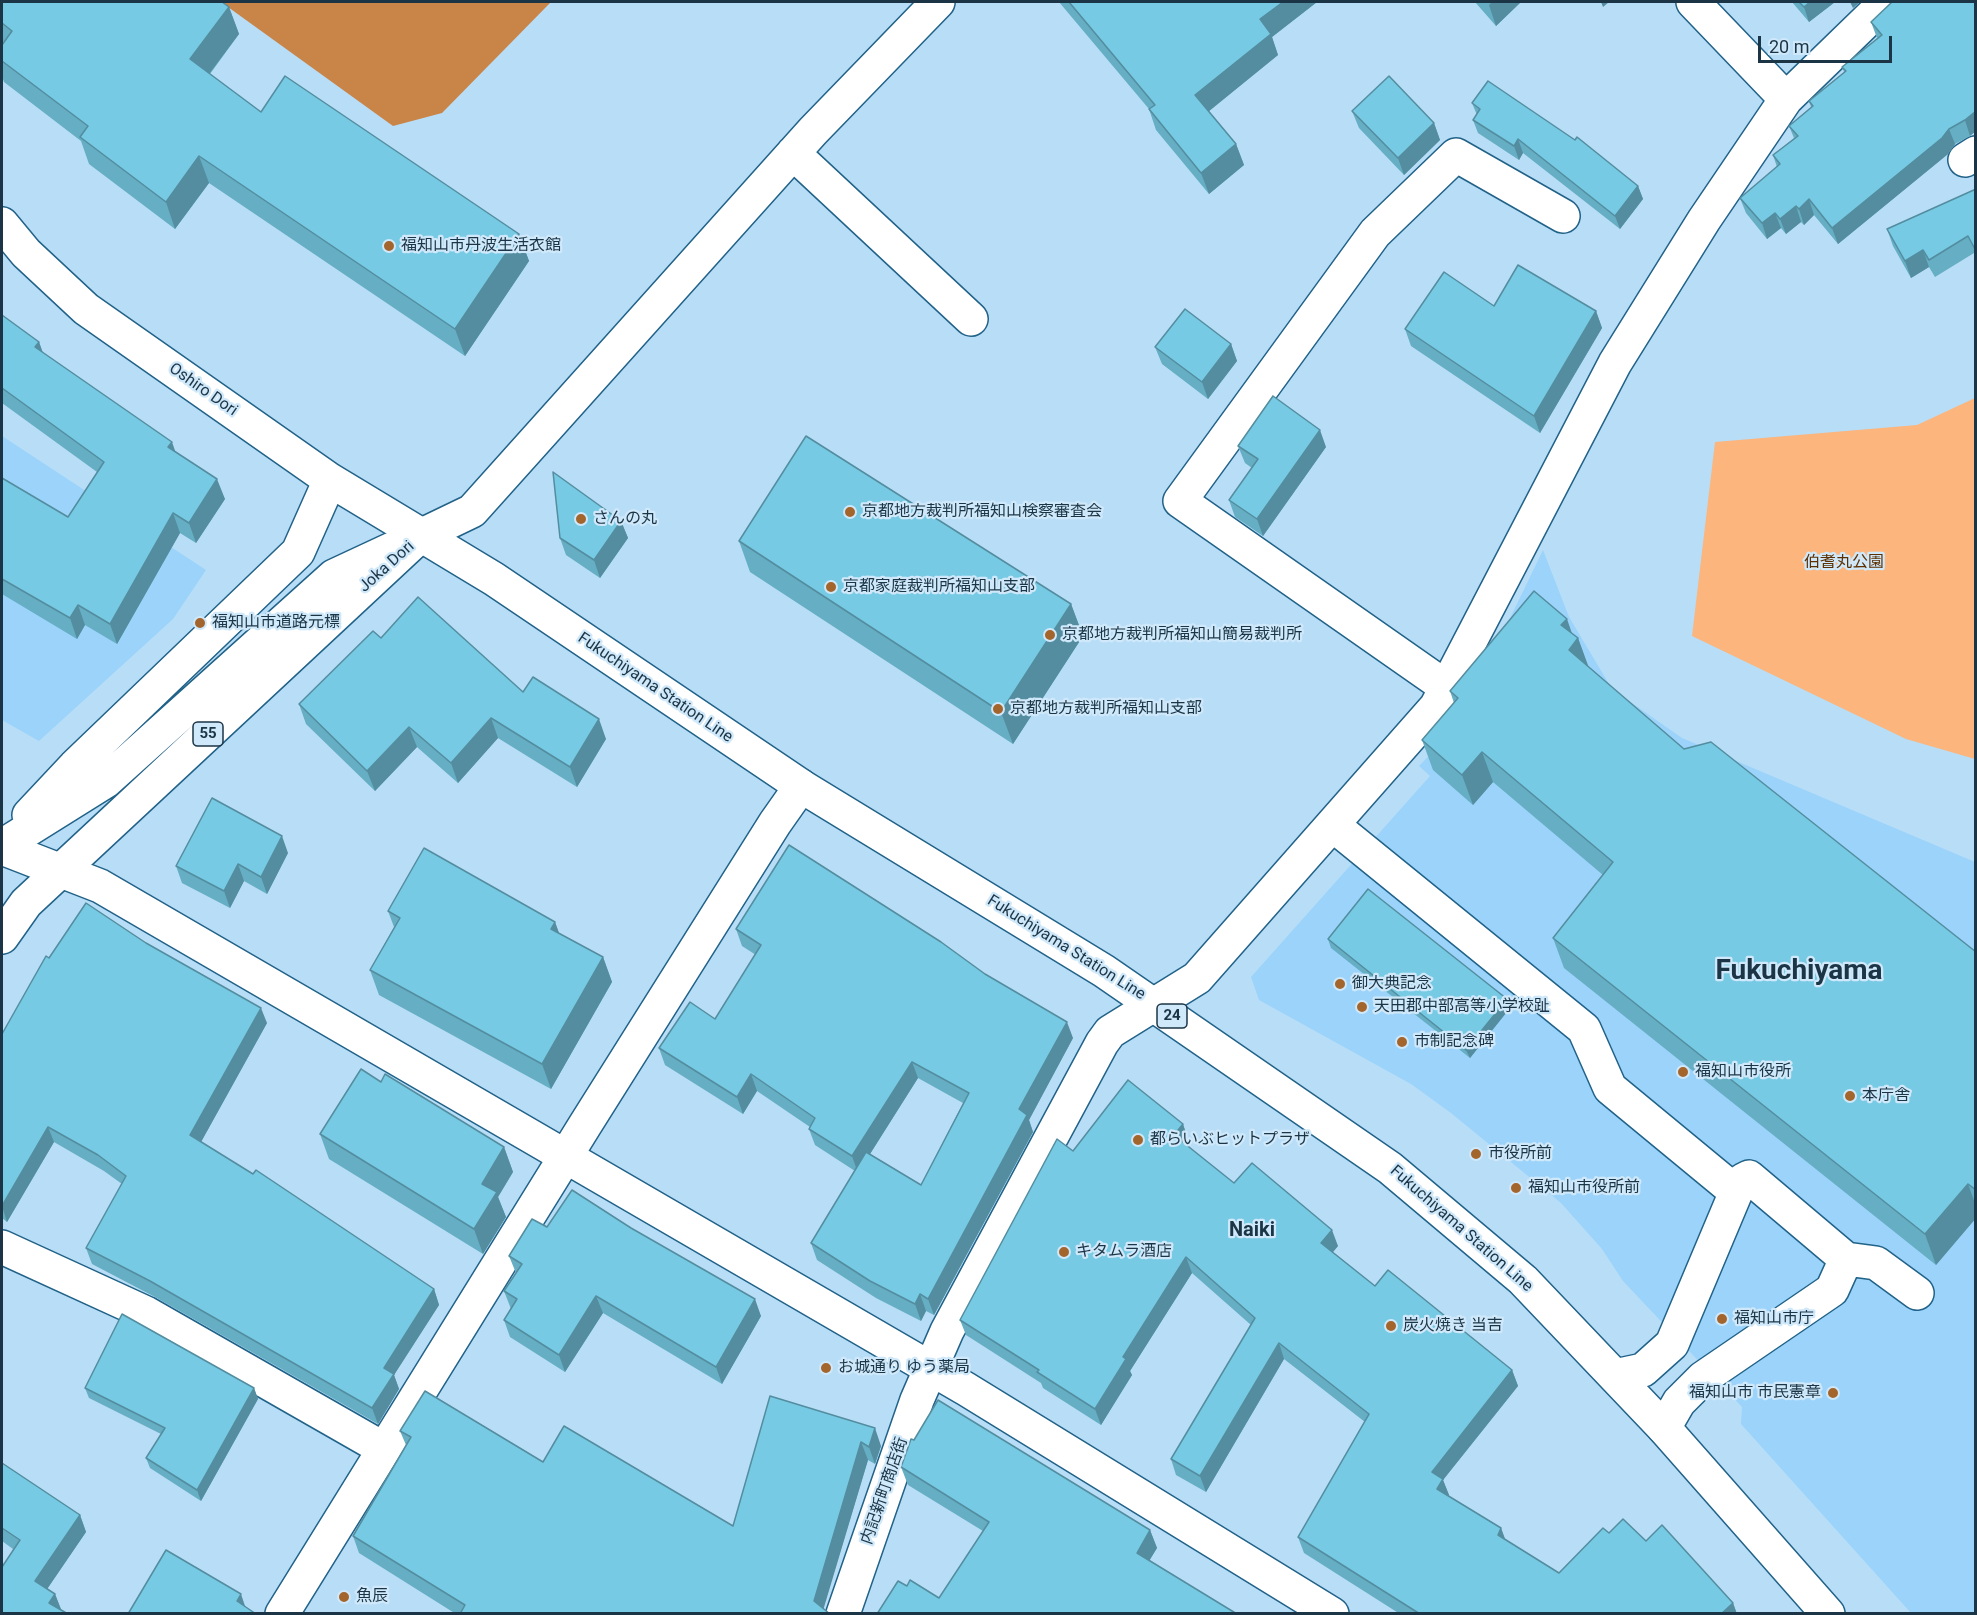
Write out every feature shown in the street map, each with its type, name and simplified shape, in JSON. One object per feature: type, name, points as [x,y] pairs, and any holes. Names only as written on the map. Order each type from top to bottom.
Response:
[{"type":"street","points":[[420,536],[472,511],[794,153],[938,2]]},
{"type":"street","name":"内記新町商店街","points":[[843,1614],[917,1400],[947,1331],[1102,1042],[1110,1032],[1197,978],[1334,826],[1436,707],[1615,363],[1704,220],[1786,99],[1886,2]]},
{"type":"street","points":[[1700,4],[1786,99]]},
{"type":"street","points":[[794,153],[970,319]]},
{"type":"street","points":[[1446,687],[1180,501],[1375,233],[1456,155],[1563,216]]},
{"type":"street","name":"Oshiro Dori","points":[[2,224],[26,253],[86,309],[330,480],[420,536]]},
{"type":"street","points":[[330,480],[298,552],[75,766],[2,846],[100,886],[931,1369],[1332,1614]]},
{"type":"street","name":"Fukuchiyama Station Line","points":[[420,536],[494,579],[801,786],[1154,1003],[1212,1047],[1390,1168],[1523,1280],[1664,1428],[1828,1614]]},
{"type":"street","name":"Joka Dori","points":[[2,846],[106,781],[334,576],[420,536]]},
{"type":"street","name":"Joka Dori","points":[[2,937],[26,903],[420,536]]},
{"type":"street","points":[[282,1614],[762,843],[801,786]]},
{"type":"street","points":[[1334,826],[1584,1029],[1610,1088],[1736,1192]]},
{"type":"street","points":[[1615,1376],[1643,1370],[1672,1344],[1736,1192],[1743,1180],[1749,1177],[1846,1259],[1876,1263],[1917,1293]]},
{"type":"street","points":[[2,1247],[146,1313],[384,1449]]},
{"type":"street","points":[[1664,1428],[1679,1402],[1703,1378],[1832,1290],[1846,1259]]},
{"type":"shaded area","points":[[221,2],[551,2],[442,113],[393,126]]},
{"type":"shaded area","points":[[2,436],[206,570],[173,619],[39,741],[2,720]]},
{"type":"shaded area","name":"福知山市役所","points":[[1543,550],[1569,617],[1612,689],[1682,738],[1975,862],[1975,1613],[1911,1613],[1741,1424],[1742,1407],[1623,1281],[1602,1249],[1561,1203],[1451,1113],[1411,1084],[1259,1000],[1251,977],[1430,776],[1419,766],[1458,726]]},
{"type":"green space","name":"伯耆丸公園","points":[[1975,398],[1975,759],[1906,739],[1692,636],[1715,442],[1917,425]]},
{"type":"building","points":[[2,2],[222,2],[229,7],[190,59],[261,112],[285,76],[519,234],[455,329],[199,156],[166,202],[80,137],[88,126],[2,61],[2,45],[12,31],[2,23]]},
{"type":"building","points":[[1069,2],[1283,2],[1260,19],[1271,34],[1195,95],[1236,144],[1201,173],[1149,109],[1155,105]]},
{"type":"building","points":[[1799,2],[1810,2],[1804,7]]},
{"type":"building","points":[[1892,2],[1976,2],[1976,111],[1949,129],[1942,138],[1832,228],[1809,199],[1799,209],[1796,206],[1780,219],[1775,213],[1762,223],[1740,198],[1780,164],[1773,155],[1798,136],[1789,126],[1813,106],[1809,101],[1846,71],[1842,67],[1882,35],[1871,22]]},
{"type":"building","points":[[1389,76],[1434,123],[1398,158],[1352,111]]},
{"type":"building","points":[[1488,81],[1575,140],[1577,137],[1638,186],[1615,216],[1518,139],[1514,146],[1473,120],[1480,109],[1472,103]]},
{"type":"building","points":[[1976,189],[1976,251],[1968,236],[1929,260],[1923,250],[1905,261],[1887,229]]},
{"type":"building","points":[[1518,265],[1596,311],[1534,416],[1405,329],[1444,272],[1494,306]]},
{"type":"building","points":[[1185,309],[1231,344],[1202,382],[1155,347]]},
{"type":"building","points":[[2,315],[39,342],[35,347],[172,442],[168,447],[217,479],[189,523],[173,513],[110,624],[78,605],[70,618],[2,579],[2,478],[68,517],[104,462],[2,388]]},
{"type":"building","points":[[1273,396],[1320,430],[1257,519],[1229,500],[1258,459],[1238,446]]},
{"type":"building","points":[[806,436],[1071,604],[1001,712],[739,541]]},
{"type":"building","name":"さんの丸","points":[[553,472],[621,521],[594,560],[560,538]]},
{"type":"building","name":"本庁舎","points":[[1534,591],[1567,619],[1561,625],[1578,638],[1569,650],[1684,749],[1711,742],[1976,952],[1976,1190],[1968,1184],[1925,1234],[1553,938],[1613,862],[1482,752],[1462,775],[1422,740],[1458,698],[1450,691]]},
{"type":"building","points":[[418,597],[523,692],[533,677],[599,719],[570,767],[491,718],[451,763],[409,727],[367,771],[299,704],[373,631],[381,638]]},
{"type":"building","points":[[212,798],[282,836],[261,877],[238,864],[224,891],[176,866]]},
{"type":"building","points":[[789,845],[941,942],[985,974],[1067,1022],[1019,1109],[1027,1115],[928,1299],[920,1294],[915,1304],[870,1281],[811,1243],[866,1152],[921,1185],[969,1093],[912,1062],[852,1156],[809,1129],[815,1118],[751,1074],[737,1097],[659,1048],[690,1002],[715,1019],[761,945],[736,929]]},
{"type":"building","points":[[424,848],[555,922],[551,929],[603,957],[542,1064],[370,970],[400,918],[388,911]]},
{"type":"building","points":[[1368,889],[1507,999],[1466,1050],[1328,939]]},
{"type":"building","points":[[86,903],[146,943],[261,1008],[190,1135],[253,1174],[256,1170],[434,1289],[384,1368],[394,1374],[372,1408],[150,1281],[86,1248],[126,1176],[98,1155],[48,1127],[2,1206],[2,1034],[46,956],[49,958]]},
{"type":"building","points":[[361,1069],[381,1082],[385,1074],[504,1147],[482,1184],[497,1192],[474,1229],[320,1134]]},
{"type":"building","points":[[1128,1080],[1183,1124],[1174,1135],[1234,1183],[1252,1163],[1332,1230],[1321,1243],[1375,1286],[1388,1270],[1512,1370],[1432,1472],[1443,1479],[1437,1489],[1501,1528],[1498,1535],[1559,1573],[1603,1528],[1609,1533],[1623,1519],[1646,1541],[1662,1525],[1733,1603],[1721,1614],[1420,1614],[1298,1537],[1369,1414],[1279,1343],[1200,1476],[1171,1459],[1255,1318],[1186,1257],[1123,1357],[1126,1359],[1095,1409],[960,1320],[1057,1139],[1073,1151]]},
{"type":"building","points":[[572,1190],[631,1228],[755,1299],[716,1367],[596,1296],[559,1355],[504,1320],[517,1299],[504,1291],[522,1264],[509,1256],[532,1219],[547,1227]]},
{"type":"building","points":[[122,1314],[254,1388],[197,1490],[146,1458],[165,1428],[85,1388]]},
{"type":"building","points":[[425,1391],[543,1462],[564,1426],[733,1526],[770,1396],[875,1428],[869,1447],[861,1442],[814,1601],[830,1614],[460,1614],[465,1605],[353,1536],[411,1437],[400,1431]]},
{"type":"building","points":[[938,1400],[1150,1530],[1137,1553],[1237,1614],[877,1614],[898,1581],[907,1586],[910,1580],[939,1598],[989,1522],[901,1467],[911,1439],[914,1440]]},
{"type":"building","points":[[2,1463],[80,1515],[35,1581],[55,1594],[49,1603],[68,1614],[2,1614],[2,1567],[20,1540],[2,1528]]},
{"type":"building","points":[[166,1550],[241,1594],[237,1601],[256,1614],[128,1614]]},
{"type":"place","name":"福知山市丹波生活衣館","points":[[389,246]]},
{"type":"place","name":"京都地方裁判所福知山検察審査会","points":[[850,512]]},
{"type":"place","name":"さんの丸","points":[[581,519]]},
{"type":"place","name":"京都家庭裁判所福知山支部","points":[[831,587]]},
{"type":"place","name":"福知山市道路元標","points":[[200,623]]},
{"type":"place","name":"京都地方裁判所福知山簡易裁判所","points":[[1050,635]]},
{"type":"place","name":"京都地方裁判所福知山支部","points":[[998,709]]},
{"type":"place","name":"御大典記念","points":[[1340,984]]},
{"type":"place","name":"天田郡中部高等小学校趾","points":[[1362,1007]]},
{"type":"place","name":"市制記念碑","points":[[1402,1042]]},
{"type":"place","name":"福知山市役所","points":[[1683,1072]]},
{"type":"place","name":"本庁舎","points":[[1850,1096]]},
{"type":"place","name":"都らいぶヒットプラザ","points":[[1138,1140]]},
{"type":"place","name":"市役所前","points":[[1476,1154]]},
{"type":"place","name":"福知山市役所前","points":[[1516,1188]]},
{"type":"place","name":"キタムラ酒店","points":[[1064,1252]]},
{"type":"place","name":"福知山市庁","points":[[1722,1319]]},
{"type":"place","name":"炭火焼き 当吉","points":[[1391,1326]]},
{"type":"place","name":"お城通り ゆう薬局","points":[[826,1368]]},
{"type":"place","name":"福知山市 市民憲章","points":[[1833,1393]]},
{"type":"place","name":"魚辰","points":[[344,1597]]},
{"type":"district","name":"Fukuchiyama","points":[[1799,972]]},
{"type":"district","name":"Naiki","points":[[1252,1231]]}]
